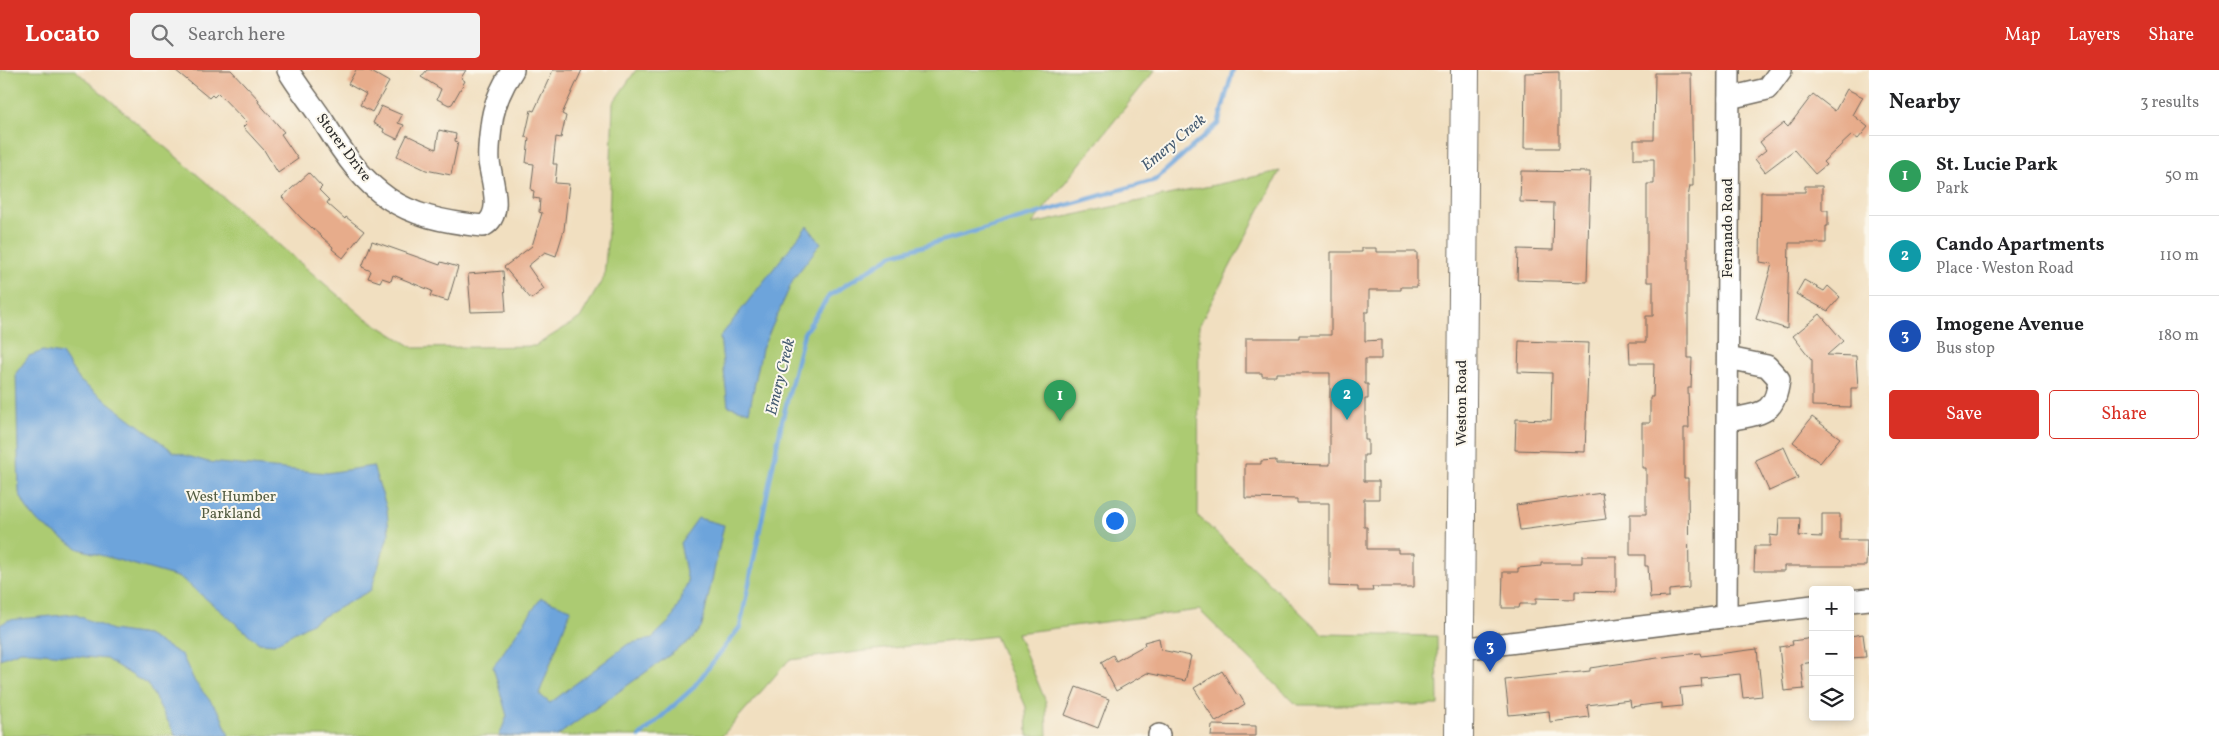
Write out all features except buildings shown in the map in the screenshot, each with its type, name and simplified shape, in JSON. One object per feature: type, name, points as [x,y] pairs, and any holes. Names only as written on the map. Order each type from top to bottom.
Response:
[{"type":"main road","name":"Weston Road","points":[[1459,736],[1465,70]]},
{"type":"street","name":"Storer Drive","points":[[288,70],[342,152],[374,190],[388,200],[418,214],[436,219],[483,226],[488,223],[493,214],[495,195],[489,160],[494,109],[513,70]]},
{"type":"street","name":"Fernando Road","points":[[1726,616],[1729,70]]},
{"type":"street","points":[[1729,98],[1767,89],[1781,70]]},
{"type":"street","points":[[1728,358],[1767,366],[1779,378],[1777,396],[1773,405],[1761,413],[1728,420]]},
{"type":"street","points":[[1854,601],[1869,599]]},
{"type":"street","points":[[1460,649],[1809,606]]},
{"type":"green space","name":"West Humber Parkland","points":[[0,70],[75,70],[361,315],[414,348],[535,346],[580,318],[604,277],[609,220],[613,103],[636,70],[1155,70],[1032,224],[1280,171],[1199,326],[1198,516],[1323,634],[1437,636],[1438,705],[1297,705],[1199,610],[1017,633],[1046,702],[1047,736],[1027,736],[1026,707],[995,636],[789,660],[722,736],[0,736]]},
{"type":"water","points":[[807,226],[821,243],[794,278],[762,349],[749,412],[728,406],[720,337]]},
{"type":"water","points":[[43,351],[62,354],[80,381],[174,452],[208,462],[327,473],[373,466],[387,509],[389,533],[371,590],[274,644],[259,643],[181,578],[79,549],[38,522],[27,509],[19,493],[16,373],[29,356]]},
{"type":"water","points":[[698,518],[724,525],[702,626],[692,639],[557,736],[499,736],[507,716],[493,667],[541,598],[571,609],[539,694],[550,703],[628,644],[652,638],[672,619],[688,582],[680,543]]},
{"type":"water","points":[[74,614],[112,630],[147,635],[182,655],[195,682],[220,713],[229,736],[176,736],[148,685],[106,659],[21,651],[0,659],[0,625],[8,620]]},
{"type":"waterway","name":"Emery Creek","points":[[640,736],[692,689],[740,627],[782,421],[804,333],[829,296],[892,255],[1155,180],[1218,124],[1233,70]]},
{"type":"place","name":"Cando Apartments","points":[[1347,420]]},
{"type":"place","name":"St. Lucie Park","points":[[1060,421]]},
{"type":"place","name":"Imogene Avenue","points":[[1490,672]]}]
